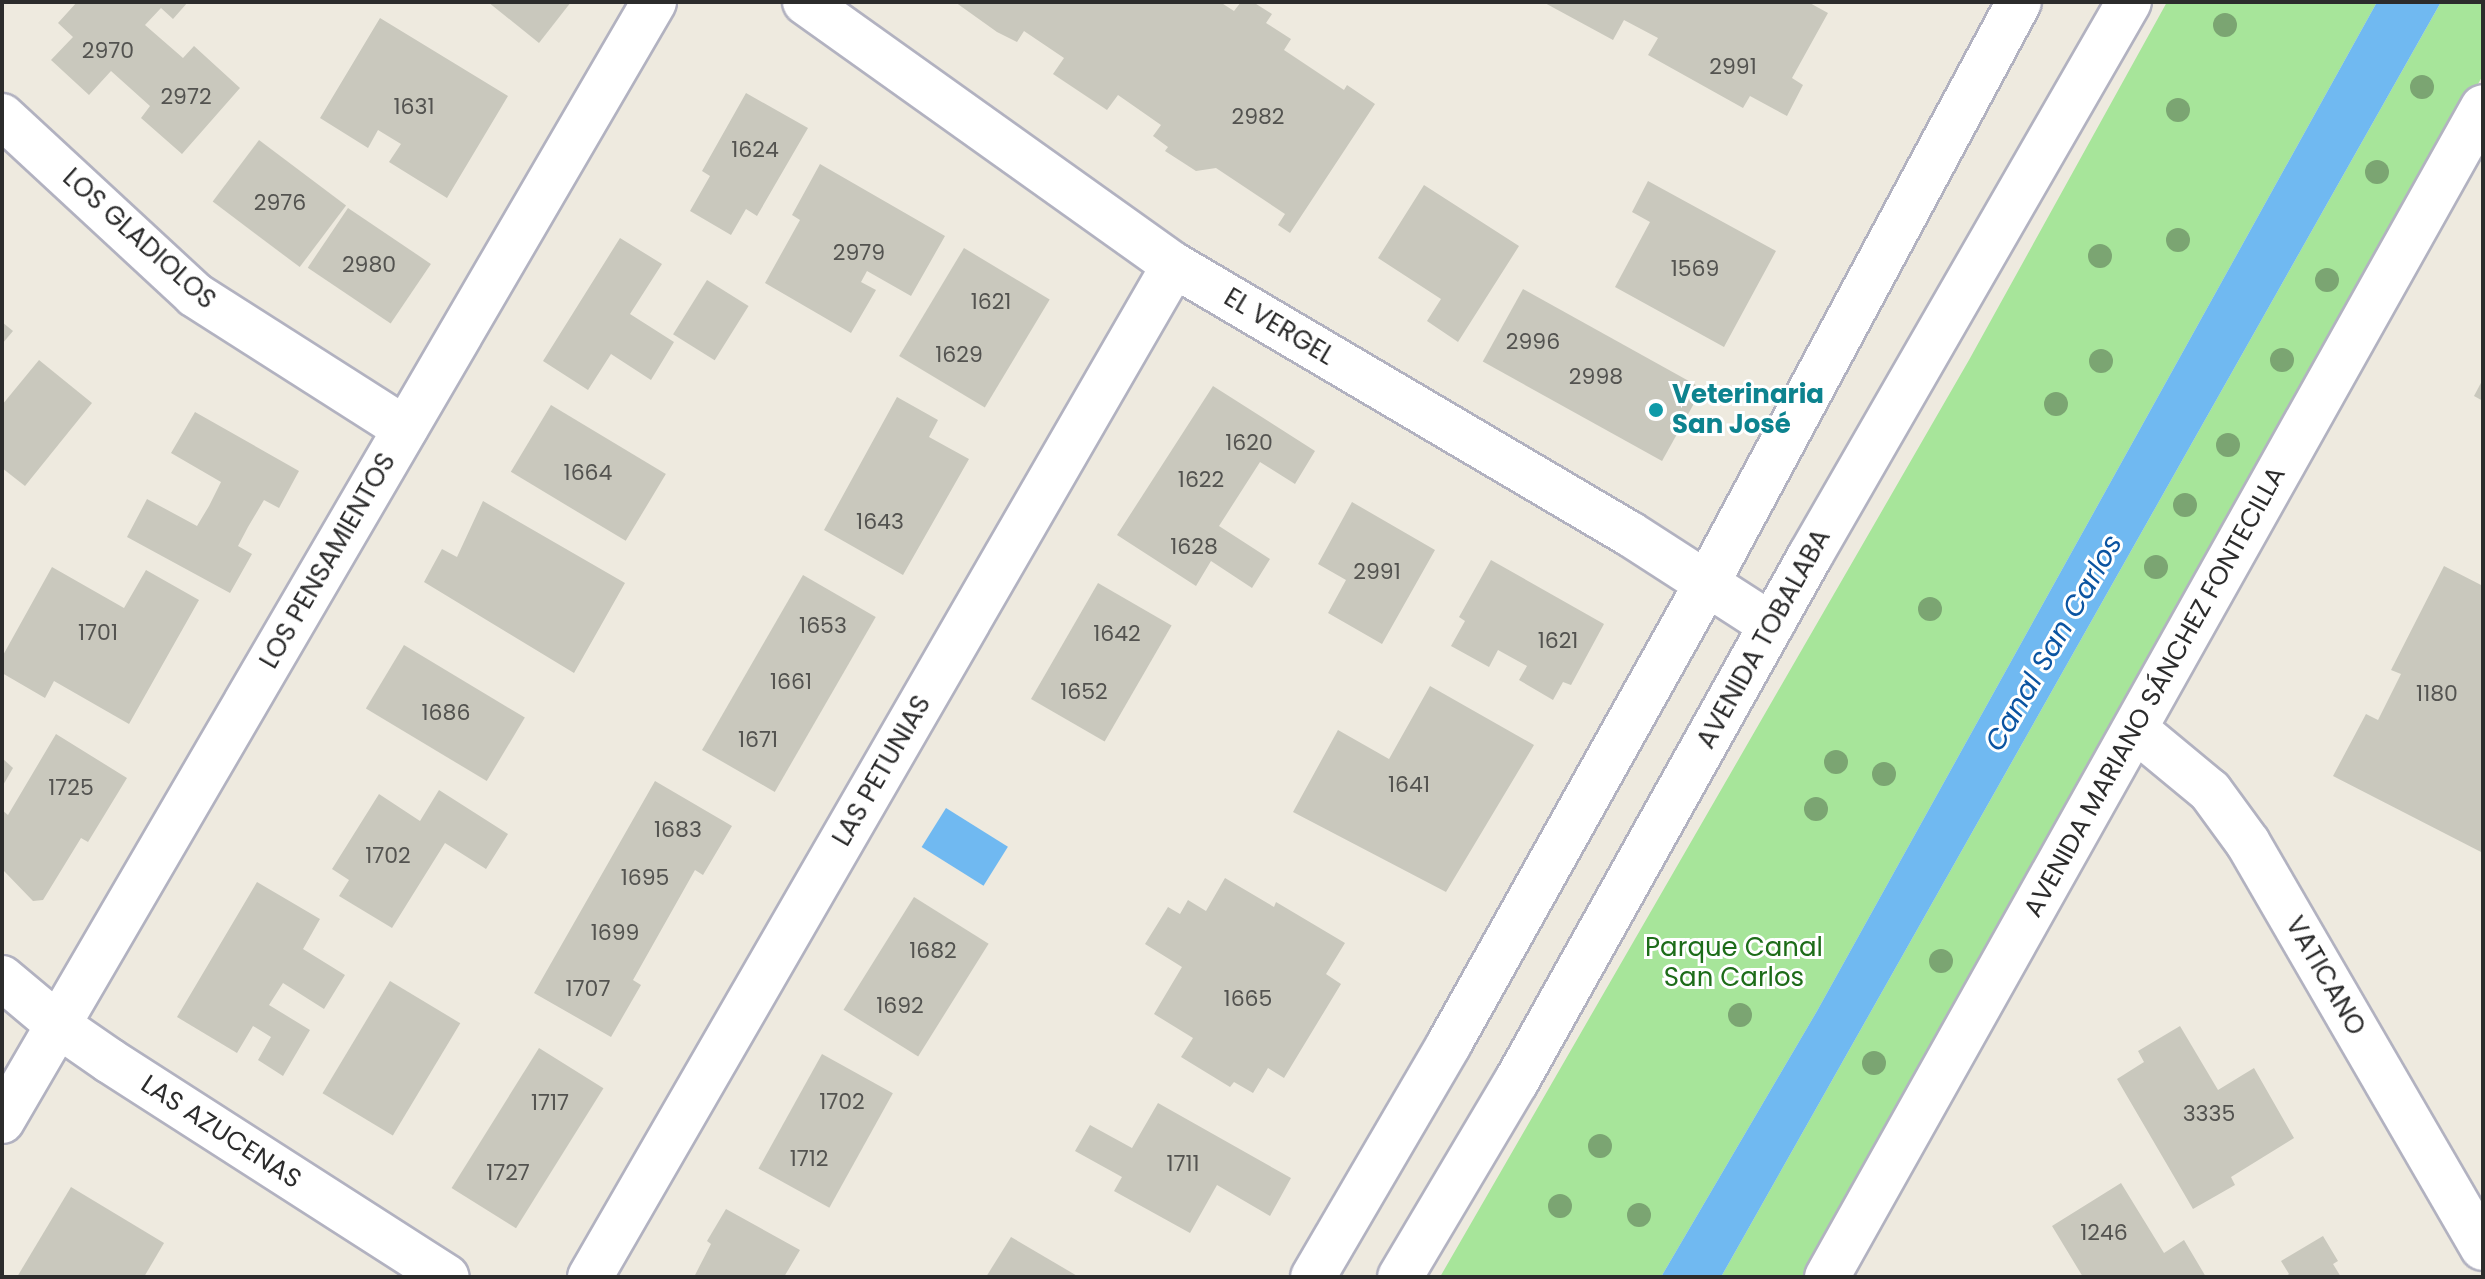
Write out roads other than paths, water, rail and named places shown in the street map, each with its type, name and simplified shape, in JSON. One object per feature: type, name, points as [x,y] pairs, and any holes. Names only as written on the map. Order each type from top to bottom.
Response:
[{"type":"street","name":"LOS PENSAMIENTOS","points":[[2,1121],[654,2]]},
{"type":"street","name":"EL VERGEL","points":[[805,2],[1174,265],[1707,583],[1771,625]]},
{"type":"street","points":[[1313,1277],[1449,1044],[1707,583],[2019,2]]},
{"type":"street","name":"AVENIDA TOBALABA","points":[[1400,1277],[1516,1082],[1771,625],[2129,2]]},
{"type":"street","name":"AVENIDA MARIANO SÁNCHEZ FONTECILLA","points":[[1827,1277],[2483,107]]},
{"type":"street","name":"LOS GLADIOLOS","points":[[2,116],[195,295],[405,429]]},
{"type":"street","name":"LAS PETUNIAS","points":[[590,1277],[1174,265]]},
{"type":"street","name":"VATICANO","points":[[2135,729],[2210,791],[2248,843],[2483,1248]]},
{"type":"street","name":"LAS AZUCENAS","points":[[2,978],[58,1025],[447,1277]]},
{"type":"water","name":"Canal San Carlos","points":[[2377,2],[2441,2],[1721,1277],[1661,1277],[1817,1011]]},
{"type":"water","points":[[946,808],[1008,847],[984,886],[922,847]]},
{"type":"place","name":"Veterinaria San José","points":[[1656,410]]},
{"type":"park label","name":"Parque Canal San Carlos","points":[[1734,963]]}]
